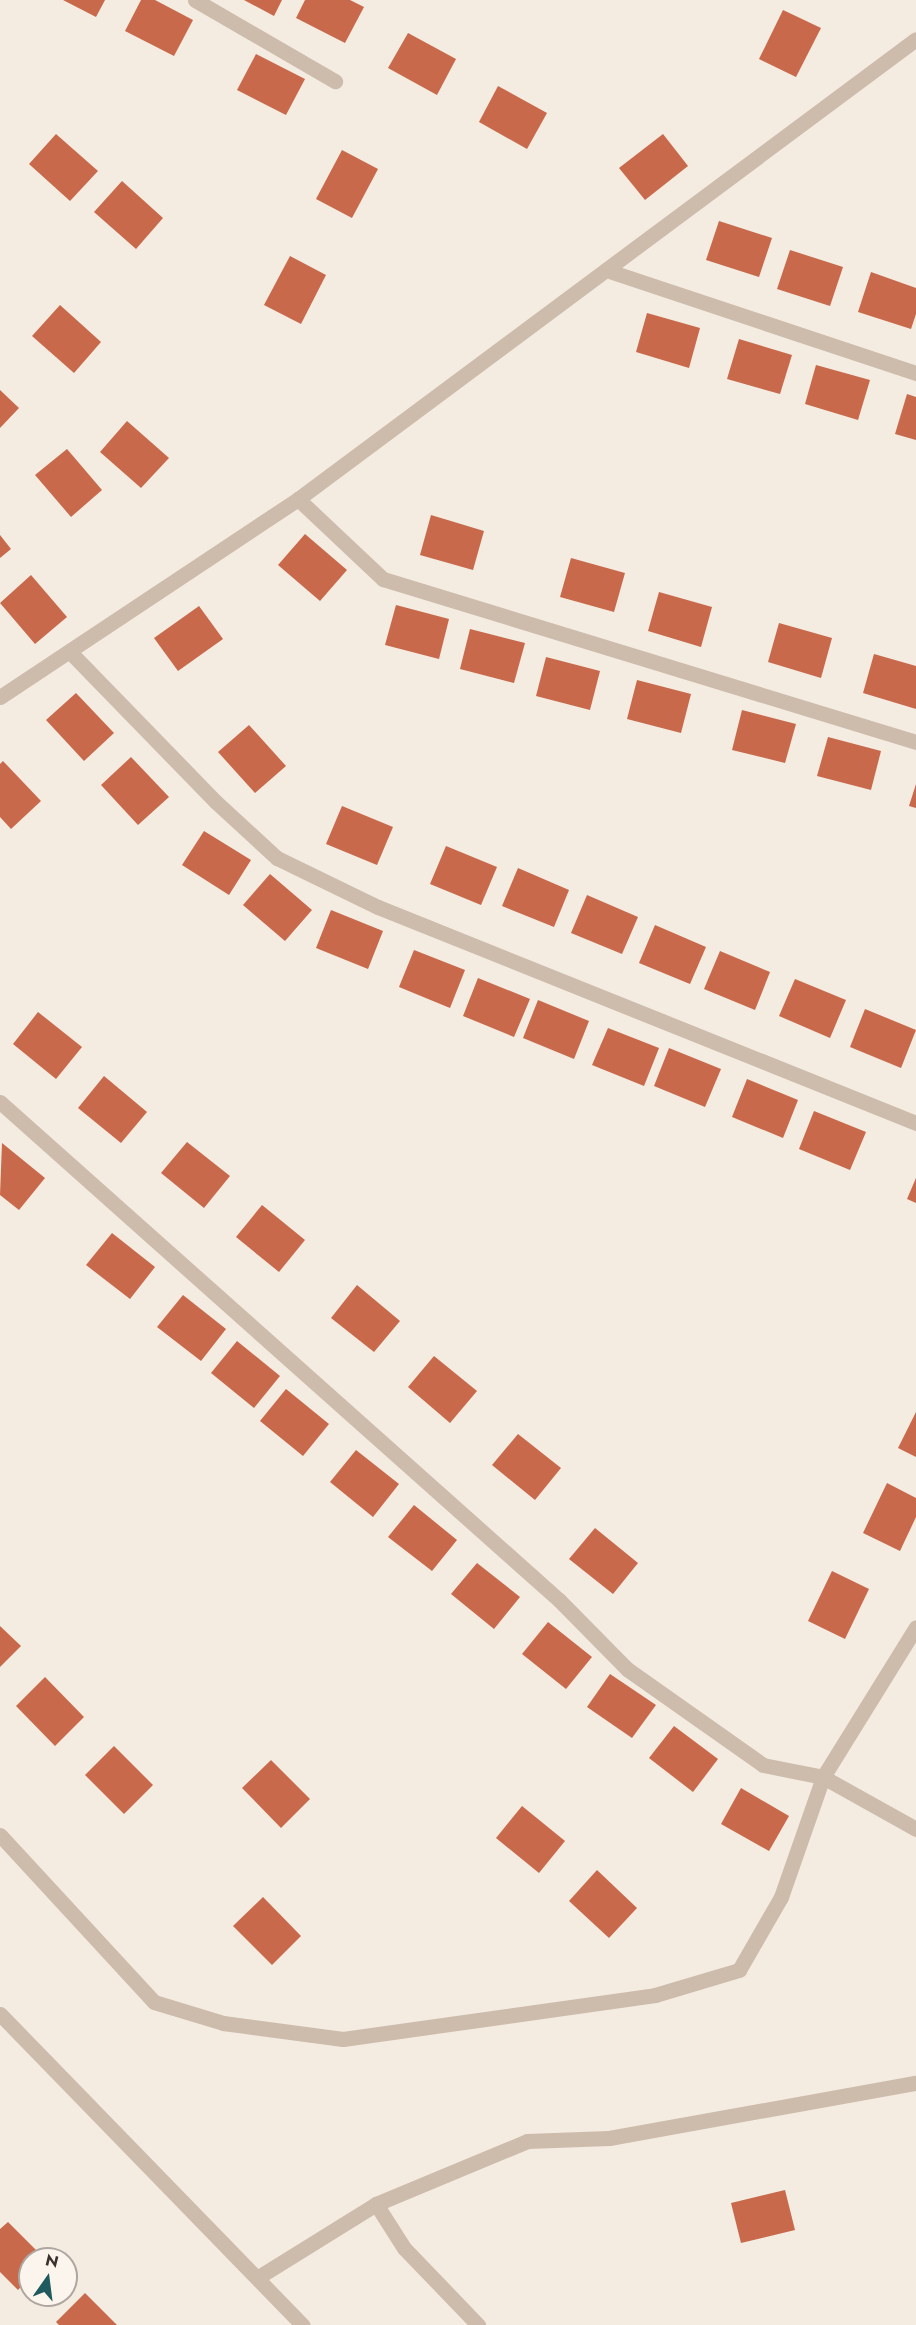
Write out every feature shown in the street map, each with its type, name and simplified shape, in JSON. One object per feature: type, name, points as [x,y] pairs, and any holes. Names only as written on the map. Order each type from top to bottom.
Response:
[{"type":"street","points":[[195,0],[335,81]]},
{"type":"street","points":[[0,697],[71,653],[298,499],[916,39]]},
{"type":"street","points":[[606,270],[916,373]]},
{"type":"street","points":[[298,499],[384,579],[916,742]]},
{"type":"street","points":[[71,653],[216,802],[277,858],[378,907],[916,1123]]},
{"type":"street","points":[[0,1102],[560,1600],[627,1669],[763,1765],[823,1777],[916,1829]]},
{"type":"street","points":[[0,1835],[154,2002],[223,2023],[343,2039],[655,1995],[739,1970],[782,1897],[823,1777],[916,1626]]},
{"type":"street","points":[[0,2014],[302,2325]]},
{"type":"street","points":[[257,2278],[376,2204],[527,2140],[609,2138],[916,2083]]},
{"type":"street","points":[[376,2204],[404,2248],[478,2325]]},
{"type":"building","points":[[63,0],[105,0],[96,17]]},
{"type":"building","points":[[141,0],[155,0],[193,20],[174,56],[125,31]]},
{"type":"building","points":[[244,0],[282,0],[274,16]]},
{"type":"building","points":[[305,0],[350,0],[364,7],[345,43],[296,18]]},
{"type":"building","points":[[783,10],[821,28],[796,77],[759,59]]},
{"type":"building","points":[[408,33],[456,59],[437,95],[388,68]]},
{"type":"building","points":[[256,54],[305,79],[286,115],[237,90]]},
{"type":"building","points":[[498,86],[547,113],[527,149],[479,122]]},
{"type":"building","points":[[56,134],[98,171],[70,201],[29,164]]},
{"type":"building","points":[[663,134],[688,166],[645,200],[619,168]]},
{"type":"building","points":[[342,150],[378,169],[352,218],[316,199]]},
{"type":"building","points":[[122,181],[163,218],[136,249],[94,212]]},
{"type":"building","points":[[719,221],[772,238],[759,277],[706,260]]},
{"type":"building","points":[[790,250],[843,267],[830,306],[777,289]]},
{"type":"building","points":[[290,256],[326,275],[301,324],[264,305]]},
{"type":"building","points":[[871,272],[916,288],[916,314],[911,329],[858,312]]},
{"type":"building","points":[[60,305],[101,342],[74,373],[32,336]]},
{"type":"building","points":[[647,313],[700,328],[689,368],[636,352]]},
{"type":"building","points":[[739,339],[792,355],[780,394],[727,379]]},
{"type":"building","points":[[816,365],[870,380],[858,420],[805,404]]},
{"type":"building","points":[[0,390],[19,408],[0,428]]},
{"type":"building","points":[[907,394],[916,397],[916,440],[895,434]]},
{"type":"building","points":[[127,421],[169,458],[141,488],[100,452]]},
{"type":"building","points":[[67,449],[102,490],[71,517],[35,475]]},
{"type":"building","points":[[431,515],[484,531],[473,570],[420,555]]},
{"type":"building","points":[[305,534],[347,570],[320,601],[278,565]]},
{"type":"building","points":[[0,535],[11,549],[0,558]]},
{"type":"building","points":[[571,558],[625,573],[614,612],[560,597]]},
{"type":"building","points":[[31,575],[67,617],[35,644],[0,603]]},
{"type":"building","points":[[659,592],[712,607],[701,647],[648,631]]},
{"type":"building","points":[[396,605],[449,619],[439,659],[385,645]]},
{"type":"building","points":[[199,606],[223,639],[178,671],[154,638]]},
{"type":"building","points":[[779,623],[832,638],[821,678],[768,662]]},
{"type":"building","points":[[470,629],[525,643],[514,683],[460,669]]},
{"type":"building","points":[[874,654],[916,666],[916,709],[863,693]]},
{"type":"building","points":[[546,657],[600,671],[590,710],[536,696]]},
{"type":"building","points":[[637,680],[691,694],[681,733],[627,719]]},
{"type":"building","points":[[76,693],[114,733],[84,761],[46,720]]},
{"type":"building","points":[[742,710],[796,724],[785,763],[732,750]]},
{"type":"building","points":[[249,725],[286,766],[255,793],[218,752]]},
{"type":"building","points":[[828,737],[881,751],[871,790],[817,776]]},
{"type":"building","points":[[131,757],[169,797],[138,825],[101,785]]},
{"type":"building","points":[[3,761],[41,801],[11,829],[0,817],[0,764]]},
{"type":"building","points":[[916,784],[916,808],[909,806]]},
{"type":"building","points":[[342,806],[393,827],[377,865],[326,844]]},
{"type":"building","points":[[204,831],[251,860],[229,895],[182,865]]},
{"type":"building","points":[[446,846],[497,867],[481,905],[430,884]]},
{"type":"building","points":[[518,868],[569,890],[554,927],[502,906]]},
{"type":"building","points":[[270,874],[312,910],[285,941],[243,905]]},
{"type":"building","points":[[587,895],[638,917],[622,954],[571,933]]},
{"type":"building","points":[[331,910],[383,931],[368,969],[316,948]]},
{"type":"building","points":[[655,925],[706,947],[690,984],[639,963]]},
{"type":"building","points":[[414,950],[465,970],[450,1008],[399,987]]},
{"type":"building","points":[[720,951],[770,972],[755,1010],[704,989]]},
{"type":"building","points":[[478,978],[530,999],[514,1037],[463,1016]]},
{"type":"building","points":[[795,979],[846,1000],[830,1038],[779,1016]]},
{"type":"building","points":[[538,1000],[589,1021],[574,1059],[523,1038]]},
{"type":"building","points":[[865,1009],[916,1030],[901,1068],[850,1047]]},
{"type":"building","points":[[38,1012],[82,1047],[56,1079],[13,1044]]},
{"type":"building","points":[[608,1028],[659,1048],[644,1086],[592,1065]]},
{"type":"building","points":[[669,1048],[721,1069],[705,1107],[654,1086]]},
{"type":"building","points":[[104,1076],[147,1112],[121,1143],[78,1108]]},
{"type":"building","points":[[747,1079],[798,1100],[783,1138],[732,1117]]},
{"type":"building","points":[[814,1111],[866,1132],[850,1170],[799,1149]]},
{"type":"building","points":[[187,1142],[230,1176],[204,1208],[161,1173]]},
{"type":"building","points":[[2,1143],[45,1178],[19,1210],[0,1195]]},
{"type":"building","points":[[916,1178],[916,1203],[907,1199]]},
{"type":"building","points":[[262,1205],[305,1240],[279,1272],[236,1237]]},
{"type":"building","points":[[112,1233],[155,1267],[130,1299],[86,1265]]},
{"type":"building","points":[[357,1285],[400,1321],[374,1352],[331,1318]]},
{"type":"building","points":[[183,1295],[226,1329],[201,1361],[157,1327]]},
{"type":"building","points":[[237,1341],[280,1376],[254,1408],[211,1373]]},
{"type":"building","points":[[434,1356],[477,1391],[450,1423],[408,1387]]},
{"type":"building","points":[[286,1389],[329,1424],[303,1456],[260,1421]]},
{"type":"building","points":[[916,1412],[916,1457],[898,1448]]},
{"type":"building","points":[[518,1434],[561,1468],[535,1500],[492,1465]]},
{"type":"building","points":[[356,1450],[399,1484],[373,1517],[330,1482]]},
{"type":"building","points":[[887,1483],[916,1498],[916,1517],[900,1551],[863,1533]]},
{"type":"building","points":[[414,1505],[457,1540],[432,1571],[388,1537]]},
{"type":"building","points":[[595,1528],[638,1563],[613,1594],[569,1559]]},
{"type":"building","points":[[477,1563],[520,1597],[494,1629],[451,1594]]},
{"type":"building","points":[[832,1571],[869,1589],[845,1639],[808,1621]]},
{"type":"building","points":[[548,1622],[592,1657],[566,1689],[522,1654]]},
{"type":"building","points":[[0,1626],[21,1646],[0,1667]]},
{"type":"building","points":[[610,1674],[656,1705],[632,1738],[587,1707]]},
{"type":"building","points":[[45,1677],[84,1717],[55,1746],[16,1706]]},
{"type":"building","points":[[674,1726],[718,1759],[693,1792],[649,1758]]},
{"type":"building","points":[[114,1746],[153,1785],[124,1814],[85,1775]]},
{"type":"building","points":[[271,1760],[310,1799],[281,1828],[242,1788]]},
{"type":"building","points":[[741,1788],[789,1816],[769,1851],[721,1824]]},
{"type":"building","points":[[522,1806],[565,1841],[539,1873],[496,1838]]},
{"type":"building","points":[[597,1870],[637,1908],[609,1938],[569,1901]]},
{"type":"building","points":[[263,1897],[301,1936],[272,1965],[233,1926]]},
{"type":"building","points":[[785,2190],[795,2230],[741,2243],[731,2203]]},
{"type":"building","points":[[8,2222],[33,2247],[18,2247],[18,2290],[0,2272],[0,2229]]},
{"type":"building","points":[[85,2293],[117,2325],[59,2325],[56,2322],[71,2307],[78,2307],[78,2300]]}]
